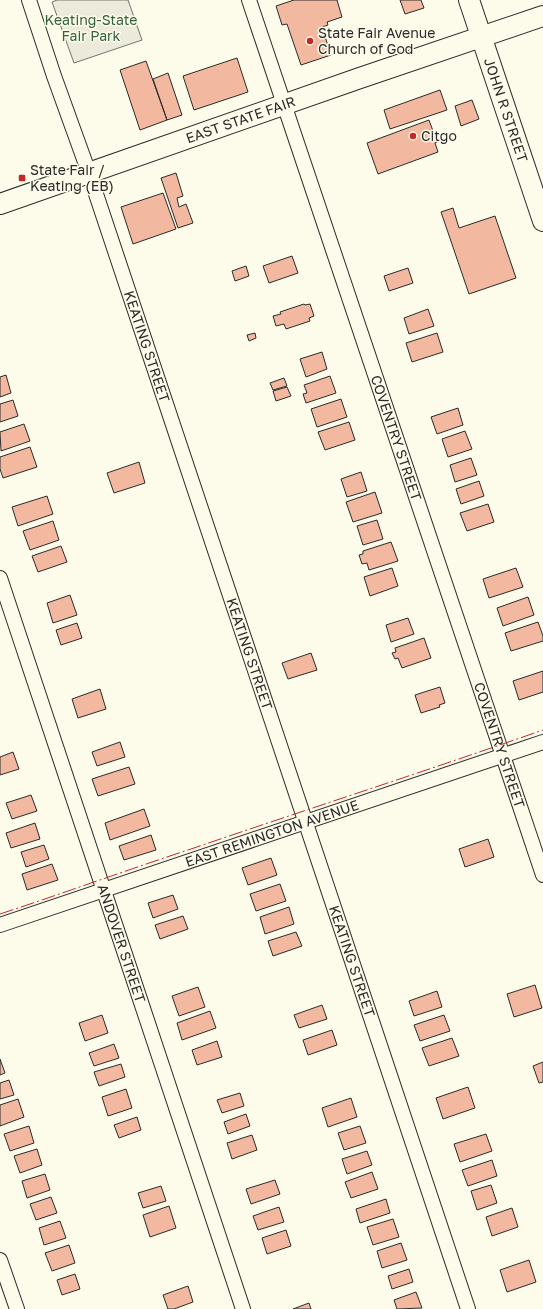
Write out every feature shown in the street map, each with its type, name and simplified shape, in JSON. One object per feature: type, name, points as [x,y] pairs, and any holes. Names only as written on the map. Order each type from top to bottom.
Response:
[{"type":"street","name":"KEATING STREET","points":[[29,0],[54,76],[89,173],[468,1309]]},
{"type":"street","name":"COVENTRY STREET","points":[[249,0],[283,105],[543,875]]},
{"type":"street","name":"JOHN R STREET","points":[[469,0],[543,221]]},
{"type":"street","name":"EAST STATE FAIR","points":[[0,204],[481,36],[543,16]]},
{"type":"street","name":"ANDOVER STREET","points":[[0,578],[243,1309]]},
{"type":"street","name":"EAST REMINGTON AVENUE","points":[[0,925],[543,742]]},
{"type":"street","points":[[0,1260],[17,1309]]},
{"type":"green space","name":"Keating-State Fair Park","points":[[57,0],[128,0],[142,40],[74,63],[52,2]]},
{"type":"building","name":"State Fair Avenue Church of God","points":[[294,0],[337,0],[342,17],[327,22],[328,25],[322,27],[331,55],[301,65],[287,24],[282,25],[276,6]]},
{"type":"building","points":[[400,0],[421,0],[424,8],[405,14]]},
{"type":"building","points":[[237,58],[248,92],[194,110],[183,76]]},
{"type":"building","points":[[146,61],[167,120],[140,130],[120,70]]},
{"type":"building","points":[[168,73],[182,115],[167,120],[153,79]]},
{"type":"building","points":[[440,90],[447,110],[390,129],[384,110]]},
{"type":"building","points":[[472,100],[479,119],[461,126],[455,106]]},
{"type":"building","points":[[429,120],[437,142],[435,143],[438,152],[378,174],[367,143]]},
{"type":"building","points":[[176,173],[183,196],[177,198],[179,207],[186,204],[193,223],[178,228],[161,178]]},
{"type":"building","points":[[163,193],[176,229],[133,244],[121,207]]},
{"type":"building","points":[[453,208],[459,228],[495,216],[516,278],[469,294],[441,212]]},
{"type":"building","points":[[292,256],[298,273],[269,283],[263,266]]},
{"type":"building","points":[[246,266],[249,276],[235,281],[232,271]]},
{"type":"building","points":[[408,268],[413,283],[389,291],[384,276]]},
{"type":"building","points":[[304,304],[310,304],[314,316],[309,318],[310,321],[286,329],[284,324],[276,326],[273,316],[281,314],[280,312]]},
{"type":"building","points":[[428,309],[434,326],[409,334],[404,318]]},
{"type":"building","points":[[255,333],[256,338],[249,341],[247,335]]},
{"type":"building","points":[[437,333],[443,352],[412,362],[406,343]]},
{"type":"building","points":[[322,352],[327,369],[306,377],[300,359]]},
{"type":"building","points":[[6,375],[11,393],[0,397],[0,377]]},
{"type":"building","points":[[330,376],[336,393],[306,403],[303,394],[307,393],[304,385]]},
{"type":"building","points":[[284,378],[287,386],[273,390],[270,383]]},
{"type":"building","points":[[287,387],[291,396],[276,401],[273,391]]},
{"type":"building","points":[[341,399],[347,417],[317,427],[311,409]]},
{"type":"building","points":[[13,400],[18,416],[0,422],[0,404]]},
{"type":"building","points":[[458,408],[463,425],[437,434],[431,417]]},
{"type":"building","points":[[349,422],[355,440],[325,450],[318,432]]},
{"type":"building","points":[[24,424],[30,441],[1,451],[0,432]]},
{"type":"building","points":[[465,431],[472,449],[448,457],[442,439]]},
{"type":"building","points":[[30,447],[37,467],[3,478],[0,469],[0,457]]},
{"type":"building","points":[[471,458],[477,475],[455,482],[450,465]]},
{"type":"building","points":[[139,462],[145,483],[114,493],[107,473]]},
{"type":"building","points":[[361,472],[367,491],[347,497],[341,479]]},
{"type":"building","points":[[479,481],[484,496],[461,504],[456,489]]},
{"type":"building","points":[[375,492],[382,513],[353,522],[346,502]]},
{"type":"building","points":[[47,496],[53,514],[18,526],[12,507]]},
{"type":"building","points":[[488,504],[494,522],[467,531],[460,513]]},
{"type":"building","points":[[377,520],[383,539],[363,545],[357,526]]},
{"type":"building","points":[[53,521],[59,540],[30,550],[23,531]]},
{"type":"building","points":[[391,542],[398,561],[369,570],[367,563],[362,564],[359,555],[363,554],[363,551]]},
{"type":"building","points":[[61,546],[67,562],[38,572],[32,556]]},
{"type":"building","points":[[392,568],[398,586],[370,596],[364,577]]},
{"type":"building","points":[[516,568],[523,587],[489,598],[483,579]]},
{"type":"building","points":[[70,595],[77,615],[53,623],[47,603]]},
{"type":"building","points":[[528,597],[534,615],[503,626],[497,608]]},
{"type":"building","points":[[408,618],[414,634],[391,642],[386,625]]},
{"type":"building","points":[[538,622],[543,636],[543,641],[511,651],[505,633]]},
{"type":"building","points":[[77,623],[82,638],[61,645],[56,630]]},
{"type":"building","points":[[424,638],[431,658],[402,668],[398,658],[395,659],[392,653],[396,652],[395,648]]},
{"type":"building","points":[[311,653],[317,670],[288,679],[282,663]]},
{"type":"building","points":[[543,671],[543,692],[519,700],[513,681]]},
{"type":"building","points":[[440,687],[445,703],[439,705],[440,707],[421,713],[415,695]]},
{"type":"building","points":[[100,689],[106,709],[78,718],[72,699]]},
{"type":"building","points":[[120,742],[125,757],[97,766],[92,752]]},
{"type":"building","points":[[13,752],[19,769],[0,775],[0,757]]},
{"type":"building","points":[[129,767],[135,784],[98,796],[92,779]]},
{"type":"building","points":[[31,795],[37,811],[12,819],[6,803]]},
{"type":"building","points":[[144,809],[150,826],[110,840],[105,823]]},
{"type":"building","points":[[35,823],[40,839],[11,848],[6,833]]},
{"type":"building","points":[[151,835],[156,850],[124,860],[119,846]]},
{"type":"building","points":[[488,839],[494,857],[465,867],[459,849]]},
{"type":"building","points":[[44,845],[49,859],[26,867],[21,852]]},
{"type":"building","points":[[271,858],[277,875],[248,885],[242,868]]},
{"type":"building","points":[[52,864],[58,880],[27,890],[22,874]]},
{"type":"building","points":[[280,884],[286,901],[256,911],[250,894]]},
{"type":"building","points":[[173,895],[178,909],[153,918],[148,903]]},
{"type":"building","points":[[289,907],[294,924],[265,934],[260,917]]},
{"type":"building","points":[[183,916],[188,929],[160,939],[155,925]]},
{"type":"building","points":[[296,932],[302,946],[273,956],[268,941]]},
{"type":"building","points":[[535,985],[542,1008],[514,1017],[507,994]]},
{"type":"building","points":[[198,987],[205,1007],[179,1016],[172,996]]},
{"type":"building","points":[[437,991],[442,1007],[414,1016],[409,1001]]},
{"type":"building","points":[[322,1005],[327,1019],[299,1028],[294,1015]]},
{"type":"building","points":[[210,1011],[216,1028],[182,1040],[177,1023]]},
{"type":"building","points":[[102,1015],[108,1033],[85,1041],[79,1023]]},
{"type":"building","points":[[444,1015],[450,1031],[420,1041],[414,1025]]},
{"type":"building","points":[[332,1030],[337,1045],[308,1055],[303,1040]]},
{"type":"building","points":[[452,1038],[459,1056],[429,1066],[422,1048]]},
{"type":"building","points":[[217,1041],[222,1057],[197,1065],[192,1050]]},
{"type":"building","points":[[114,1044],[119,1058],[94,1066],[89,1053]]},
{"type":"building","points":[[0,1059],[5,1073],[0,1075]]},
{"type":"building","points":[[543,1062],[543,1082],[539,1083],[533,1066]]},
{"type":"building","points":[[121,1064],[125,1077],[99,1086],[94,1072]]},
{"type":"building","points":[[9,1080],[14,1095],[0,1099],[0,1083]]},
{"type":"building","points":[[468,1087],[475,1108],[443,1119],[436,1098]]},
{"type":"building","points":[[126,1089],[132,1108],[108,1116],[102,1097]]},
{"type":"building","points":[[240,1093],[244,1106],[222,1113],[217,1100]]},
{"type":"building","points":[[351,1098],[357,1117],[328,1127],[322,1108]]},
{"type":"building","points":[[18,1099],[24,1117],[0,1126],[0,1105]]},
{"type":"building","points":[[246,1114],[250,1126],[228,1134],[224,1122]]},
{"type":"building","points":[[137,1117],[141,1130],[119,1138],[114,1125]]},
{"type":"building","points":[[29,1126],[34,1143],[10,1151],[4,1134]]},
{"type":"building","points":[[360,1126],[366,1143],[344,1150],[338,1133]]},
{"type":"building","points":[[486,1134],[492,1151],[460,1162],[454,1144]]},
{"type":"building","points":[[252,1135],[257,1150],[232,1159],[227,1143]]},
{"type":"building","points":[[37,1149],[42,1165],[20,1173],[14,1156]]},
{"type":"building","points":[[367,1151],[372,1165],[347,1174],[342,1159]]},
{"type":"building","points":[[492,1160],[497,1176],[468,1186],[462,1170]]},
{"type":"building","points":[[372,1172],[378,1189],[351,1198],[345,1182]]},
{"type":"building","points":[[45,1174],[50,1190],[27,1198],[22,1181]]},
{"type":"building","points":[[275,1180],[280,1194],[251,1204],[246,1189]]},
{"type":"building","points":[[491,1185],[497,1203],[477,1210],[471,1191]]},
{"type":"building","points":[[161,1186],[166,1201],[143,1208],[138,1193]]},
{"type":"building","points":[[51,1197],[57,1213],[36,1220],[30,1204]]},
{"type":"building","points":[[386,1199],[390,1213],[360,1223],[356,1209]]},
{"type":"building","points":[[169,1206],[176,1228],[150,1237],[143,1215]]},
{"type":"building","points":[[279,1207],[284,1222],[258,1230],[253,1216]]},
{"type":"building","points":[[512,1208],[518,1227],[492,1236],[486,1217]]},
{"type":"building","points":[[393,1219],[399,1237],[373,1245],[367,1227]]},
{"type":"building","points":[[60,1221],[66,1238],[44,1245],[39,1228]]},
{"type":"building","points":[[286,1230],[291,1246],[267,1254],[262,1238]]},
{"type":"building","points":[[401,1243],[407,1260],[382,1268],[377,1251]]},
{"type":"building","points":[[69,1245],[75,1263],[52,1271],[45,1253]]},
{"type":"building","points":[[529,1260],[536,1282],[507,1292],[500,1270]]},
{"type":"building","points":[[409,1269],[413,1282],[392,1289],[388,1276]]},
{"type":"building","points":[[75,1274],[80,1289],[62,1295],[57,1280]]},
{"type":"building","points":[[188,1286],[193,1302],[174,1309],[168,1309],[163,1295]]},
{"type":"building","points":[[416,1292],[422,1308],[397,1309],[394,1300]]},
{"type":"building","points":[[309,1303],[311,1309],[293,1309]]},
{"type":"power","points":[[0,914],[543,730]]},
{"type":"place","name":"State Fair Avenue Church of God","points":[[310,41]]},
{"type":"place","name":"Citgo","points":[[413,136]]},
{"type":"place","name":"State Fair / Keating (EB)","points":[[22,178]]}]
